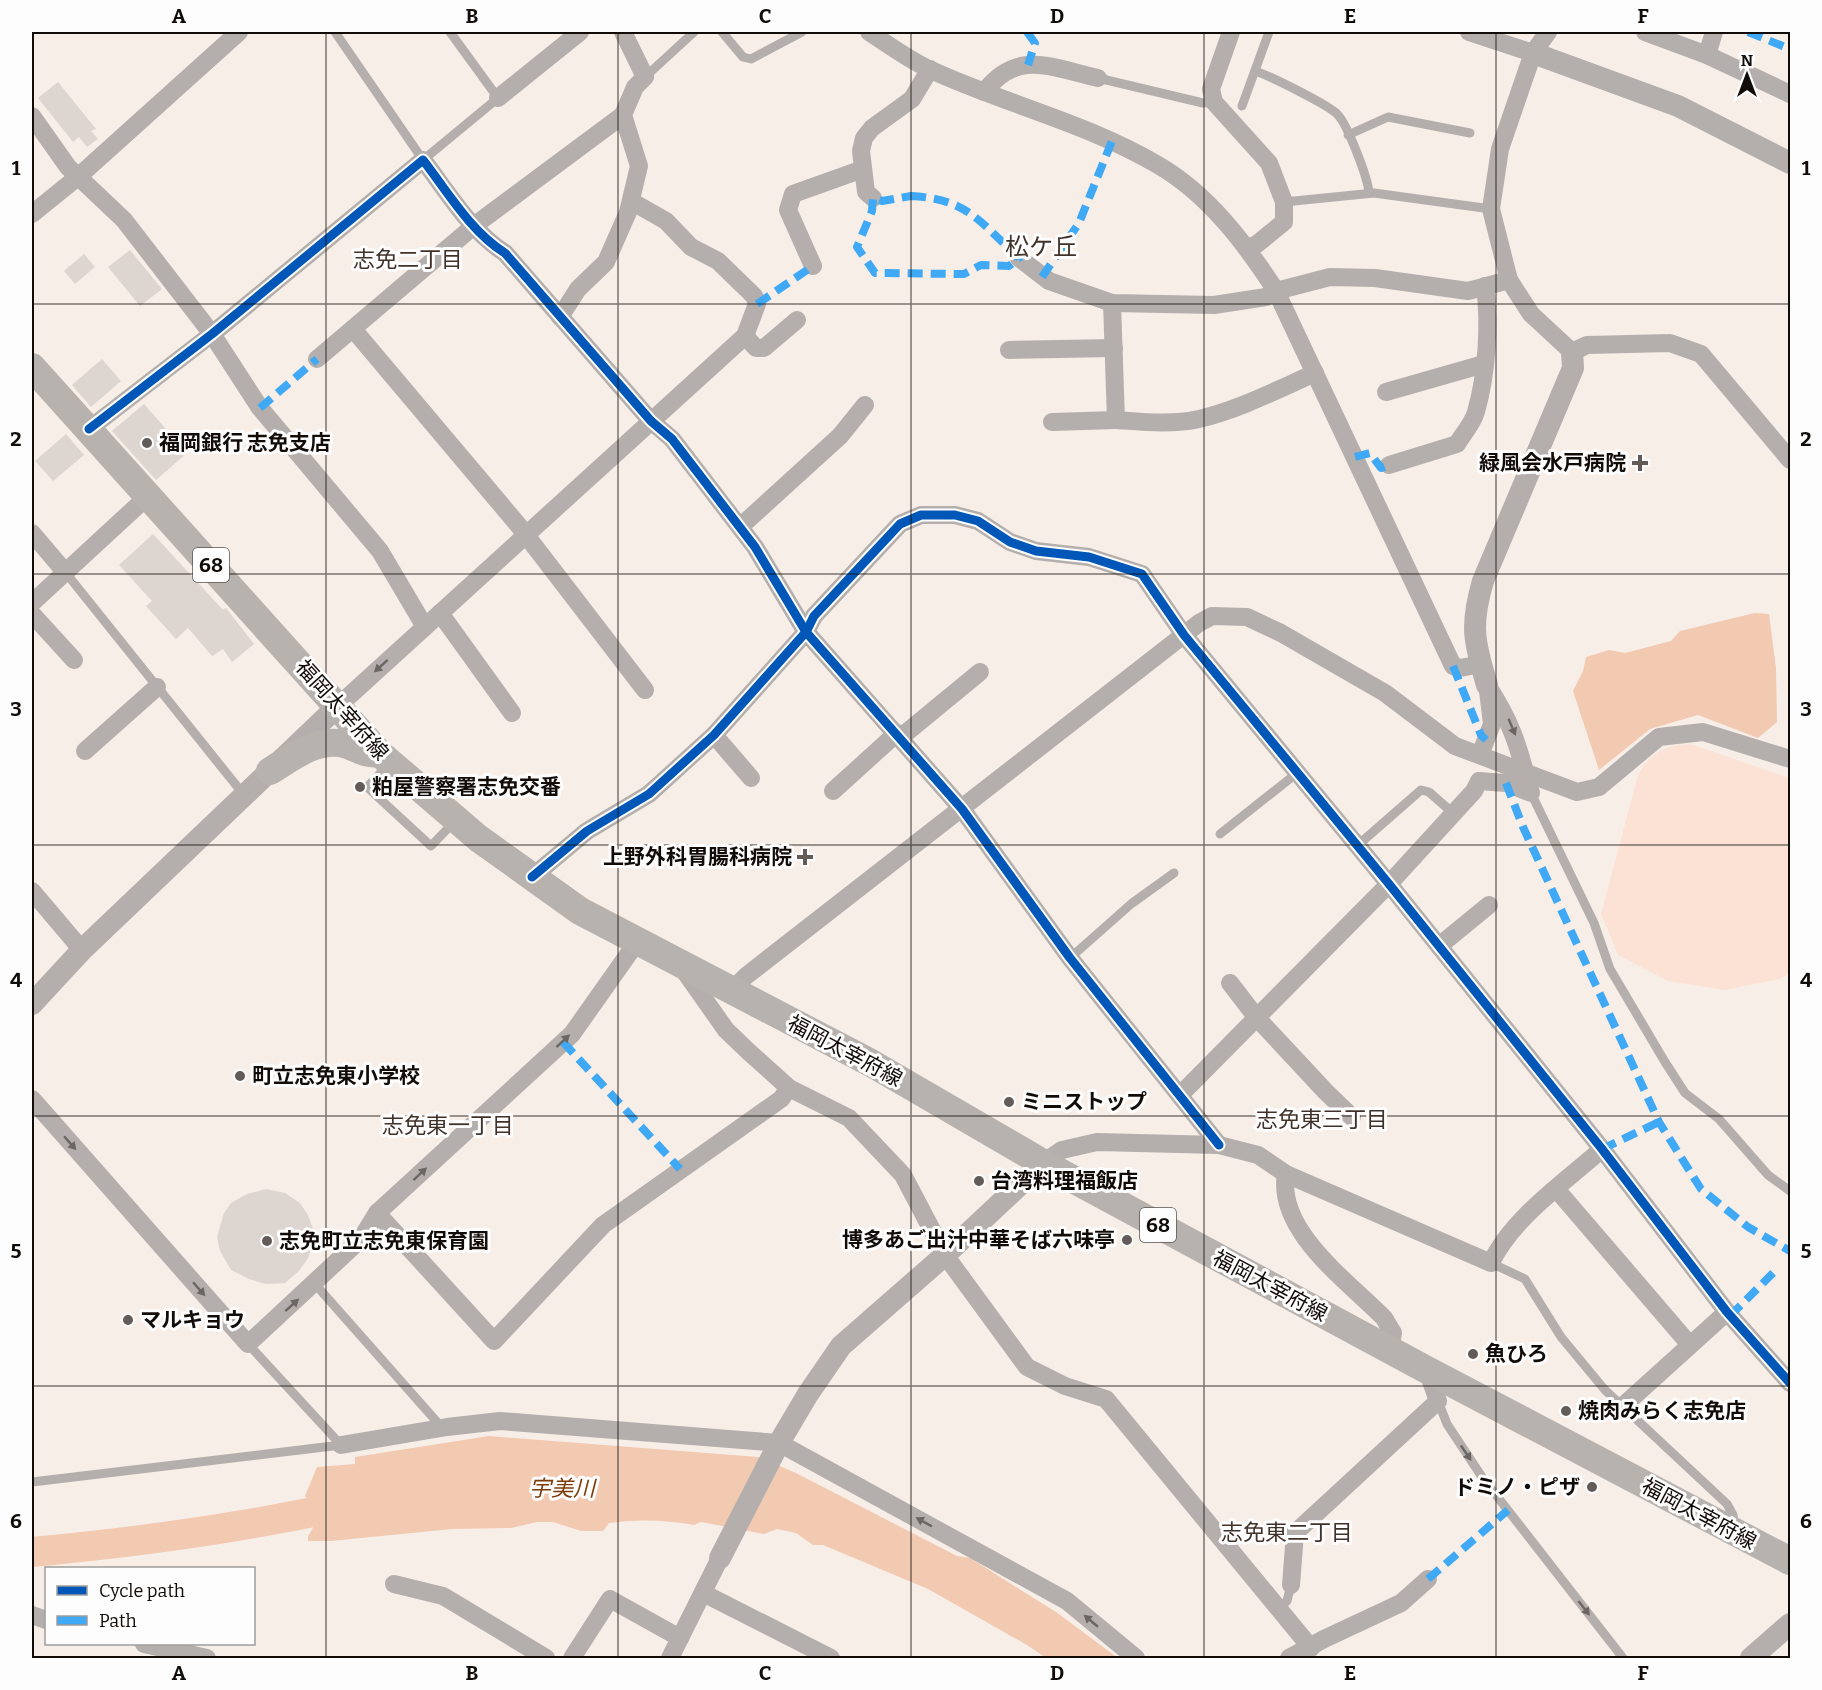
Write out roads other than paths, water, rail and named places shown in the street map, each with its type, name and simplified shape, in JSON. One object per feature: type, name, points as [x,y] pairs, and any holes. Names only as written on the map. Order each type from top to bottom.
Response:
[{"type":"main road","name":"福岡太宰府線","points":[[32,367],[385,758],[456,820],[580,911],[871,1064],[1043,1163],[1427,1370],[1736,1535],[1791,1561]]},
{"type":"main road","points":[[270,771],[310,747],[337,743],[385,758]]},
{"type":"street","points":[[32,214],[79,176],[239,32]]},
{"type":"street","points":[[498,98],[580,32]]},
{"type":"street","points":[[317,359],[475,225],[623,115],[635,87],[645,76],[623,32]]},
{"type":"street","points":[[868,32],[930,69],[984,92],[1097,134],[1160,165],[1200,197],[1247,248],[1276,291],[1453,666],[1484,674],[1507,715],[1516,737],[1531,793]]},
{"type":"street","points":[[1231,32],[1211,89],[1214,102],[1269,163],[1284,202],[1284,222],[1257,244],[1247,248]]},
{"type":"street","points":[[1469,32],[1678,105],[1791,163]]},
{"type":"street","points":[[1480,755],[1492,724],[1473,626],[1479,591],[1573,368],[1572,352],[1531,314],[1509,280],[1491,209],[1500,149],[1533,53],[1548,32]]},
{"type":"street","points":[[1645,32],[1707,55],[1791,94]]},
{"type":"street","points":[[1707,55],[1714,32]]},
{"type":"street","points":[[984,92],[996,77],[1016,66],[1034,64],[1098,78]]},
{"type":"street","points":[[873,198],[866,192],[861,151],[864,138],[872,128],[912,99],[930,69]]},
{"type":"street","points":[[560,317],[578,289],[606,261],[631,201],[639,166],[623,115]]},
{"type":"street","points":[[32,116],[68,167],[124,220],[212,334],[260,408],[380,551],[425,627]]},
{"type":"street","points":[[89,429],[212,334],[423,160],[475,225],[494,246],[505,253],[651,421],[672,439],[755,547],[806,632],[962,809],[1070,958],[1181,1094],[1219,1145]]},
{"type":"street","points":[[813,266],[788,210],[793,194],[863,170]]},
{"type":"street","points":[[32,1004],[82,950],[338,706],[745,336],[757,304],[754,296],[718,261],[692,247],[666,221],[631,201]]},
{"type":"street","points":[[1019,258],[1049,282],[1112,303],[1214,305],[1266,297],[1276,291],[1330,277],[1375,278],[1468,291],[1509,280]]},
{"type":"street","points":[[1389,465],[1457,444],[1476,413],[1484,364],[1488,309],[1485,286]]},
{"type":"street","points":[[1112,303],[1116,420]]},
{"type":"street","points":[[745,336],[756,348],[764,348],[798,320]]},
{"type":"street","points":[[353,329],[525,536],[645,690]]},
{"type":"street","points":[[1572,352],[1587,345],[1670,343],[1701,354],[1791,460]]},
{"type":"street","points":[[1009,350],[1114,348]]},
{"type":"street","points":[[1386,392],[1484,364]]},
{"type":"street","points":[[1053,422],[1116,420],[1156,423],[1198,419],[1261,398],[1315,373]]},
{"type":"street","points":[[740,527],[840,436],[865,405]]},
{"type":"street","points":[[32,603],[148,496]]},
{"type":"street","points":[[532,877],[587,831],[649,794],[714,735],[806,632],[814,616],[900,524],[921,515],[955,515],[978,521],[1010,542],[1036,551],[1089,557],[1142,574],[1184,635],[1389,884],[1602,1149],[1726,1312],[1791,1383]]},
{"type":"street","points":[[32,533],[66,573]]},
{"type":"street","points":[[32,614],[74,660]]},
{"type":"street","points":[[440,614],[512,713]]},
{"type":"street","points":[[731,991],[746,976],[1184,635],[1212,616],[1247,617],[1281,633],[1385,693],[1455,746],[1577,792],[1599,787],[1659,736],[1703,732],[1791,759]]},
{"type":"street","points":[[833,791],[899,735],[980,672]]},
{"type":"street","points":[[85,751],[157,687]]},
{"type":"street","points":[[714,735],[751,778]]},
{"type":"street","points":[[1181,1094],[1389,884],[1454,814],[1474,791],[1479,781],[1506,783],[1531,793]]},
{"type":"street","points":[[32,891],[82,950]]},
{"type":"street","points":[[1439,946],[1489,905]]},
{"type":"street","points":[[32,1099],[248,1344],[361,1239],[377,1213],[572,1034],[638,942]]},
{"type":"street","points":[[681,965],[726,1030],[789,1089],[849,1118],[877,1144],[903,1175],[945,1256],[1027,1367],[1065,1386],[1106,1399],[1316,1653]]},
{"type":"street","points":[[1230,983],[1257,1018],[1352,1117]]},
{"type":"street","points":[[377,1213],[494,1341],[603,1225],[781,1099],[789,1089]]},
{"type":"street","points":[[670,1659],[779,1443],[808,1394],[841,1346],[945,1256],[1043,1163],[1062,1150],[1097,1142],[1219,1145],[1258,1155],[1286,1174],[1491,1263],[1499,1247],[1513,1229],[1602,1149]]},
{"type":"street","points":[[1286,1174],[1284,1186],[1291,1212],[1306,1242],[1384,1318],[1393,1333],[1390,1350]]},
{"type":"street","points":[[1557,1190],[1690,1345]]},
{"type":"street","points":[[1623,1406],[1726,1312]]},
{"type":"street","points":[[1291,1586],[1294,1533],[1438,1401],[1427,1370]]},
{"type":"street","points":[[341,1445],[438,1428],[500,1421],[779,1443],[1067,1601],[1136,1659]]},
{"type":"street","points":[[1289,1659],[1316,1653],[1324,1639],[1401,1603],[1428,1579]]},
{"type":"street","points":[[394,1584],[443,1596],[546,1659]]},
{"type":"street","points":[[702,1593],[826,1658]]},
{"type":"street","points":[[572,1659],[610,1599],[680,1638]]},
{"type":"street","points":[[1751,1659],[1791,1624]]},
{"type":"street","points":[[148,1649],[207,1659]]},
{"type":"lane","points":[[335,32],[423,160],[498,98],[450,32]]},
{"type":"lane","points":[[645,76],[694,32]]},
{"type":"lane","points":[[722,32],[743,57],[751,59],[802,32]]},
{"type":"lane","points":[[1242,106],[1269,32]]},
{"type":"lane","points":[[1255,71],[1268,75],[1338,114],[1368,180],[1369,193]]},
{"type":"lane","points":[[1098,78],[1203,103],[1214,102]]},
{"type":"lane","points":[[1348,135],[1388,117],[1470,133]]},
{"type":"lane","points":[[1284,202],[1369,193],[1491,209]]},
{"type":"lane","points":[[66,573],[244,795]]},
{"type":"lane","points":[[385,758],[367,787],[430,846],[456,820]]},
{"type":"lane","points":[[1220,834],[1297,772]]},
{"type":"lane","points":[[1358,846],[1421,790],[1429,792],[1454,814]]},
{"type":"lane","points":[[1531,793],[1594,923],[1610,969],[1685,1093],[1719,1119],[1767,1175],[1791,1191]]},
{"type":"lane","points":[[1070,958],[1131,904],[1174,873]]},
{"type":"lane","points":[[1491,1263],[1526,1279],[1561,1337],[1605,1390],[1727,1504],[1733,1515],[1736,1535]]},
{"type":"lane","points":[[315,1284],[437,1422],[438,1428]]},
{"type":"lane","points":[[248,1344],[341,1445]]},
{"type":"lane","points":[[1438,1401],[1447,1424],[1482,1476],[1623,1659]]},
{"type":"lane","points":[[32,1482],[341,1445]]},
{"type":"lane","points":[[1278,1609],[1287,1601],[1291,1586]]},
{"type":"water","points":[[1755,613],[1769,614],[1776,668],[1777,722],[1758,738],[1698,715],[1650,729],[1599,770],[1573,691],[1583,671],[1586,657],[1609,650],[1625,653],[1671,641],[1680,631]]},
{"type":"water","points":[[489,1436],[758,1457],[794,1472],[957,1556],[970,1558],[1056,1612],[1118,1658],[1046,1658],[928,1589],[823,1545],[813,1545],[796,1533],[777,1529],[764,1534],[701,1522],[694,1525],[642,1521],[609,1523],[603,1531],[581,1531],[553,1522],[537,1522],[511,1528],[452,1529],[331,1541],[308,1541],[316,1515],[313,1506],[305,1496],[317,1467],[355,1464],[355,1457]]},
{"type":"waterway","name":"宇美川","points":[[32,1552],[194,1533],[356,1503]]},
{"type":"place","name":"福岡銀行 志免支店","points":[[147,443]]},
{"type":"place","name":"緑風会水戸病院","points":[[1640,463]]},
{"type":"place","name":"粕屋警察署志免交番","points":[[360,787]]},
{"type":"place","name":"上野外科胃腸科病院","points":[[805,857]]},
{"type":"place","name":"町立志免東小学校","points":[[240,1076]]},
{"type":"place","name":"ミニストップ","points":[[1009,1102]]},
{"type":"place","name":"台湾料理福飯店","points":[[979,1181]]},
{"type":"place","name":"博多あご出汁中華そば六味亭","points":[[1127,1240]]},
{"type":"place","name":"志免町立志免東保育園","points":[[267,1241]]},
{"type":"place","name":"マルキョウ","points":[[128,1320]]},
{"type":"place","name":"魚ひろ","points":[[1473,1354]]},
{"type":"place","name":"焼肉みらく志免店","points":[[1566,1411]]},
{"type":"place","name":"ドミノ・ピザ","points":[[1592,1487]]},
{"type":"district","name":"松ケ丘","points":[[1041,247]]},
{"type":"district","name":"志免二丁目","points":[[408,259]]},
{"type":"district","name":"志免東三丁目","points":[[1322,1119]]},
{"type":"district","name":"志免東一丁目","points":[[448,1125]]},
{"type":"district","name":"志免東二丁目","points":[[1287,1532]]}]
